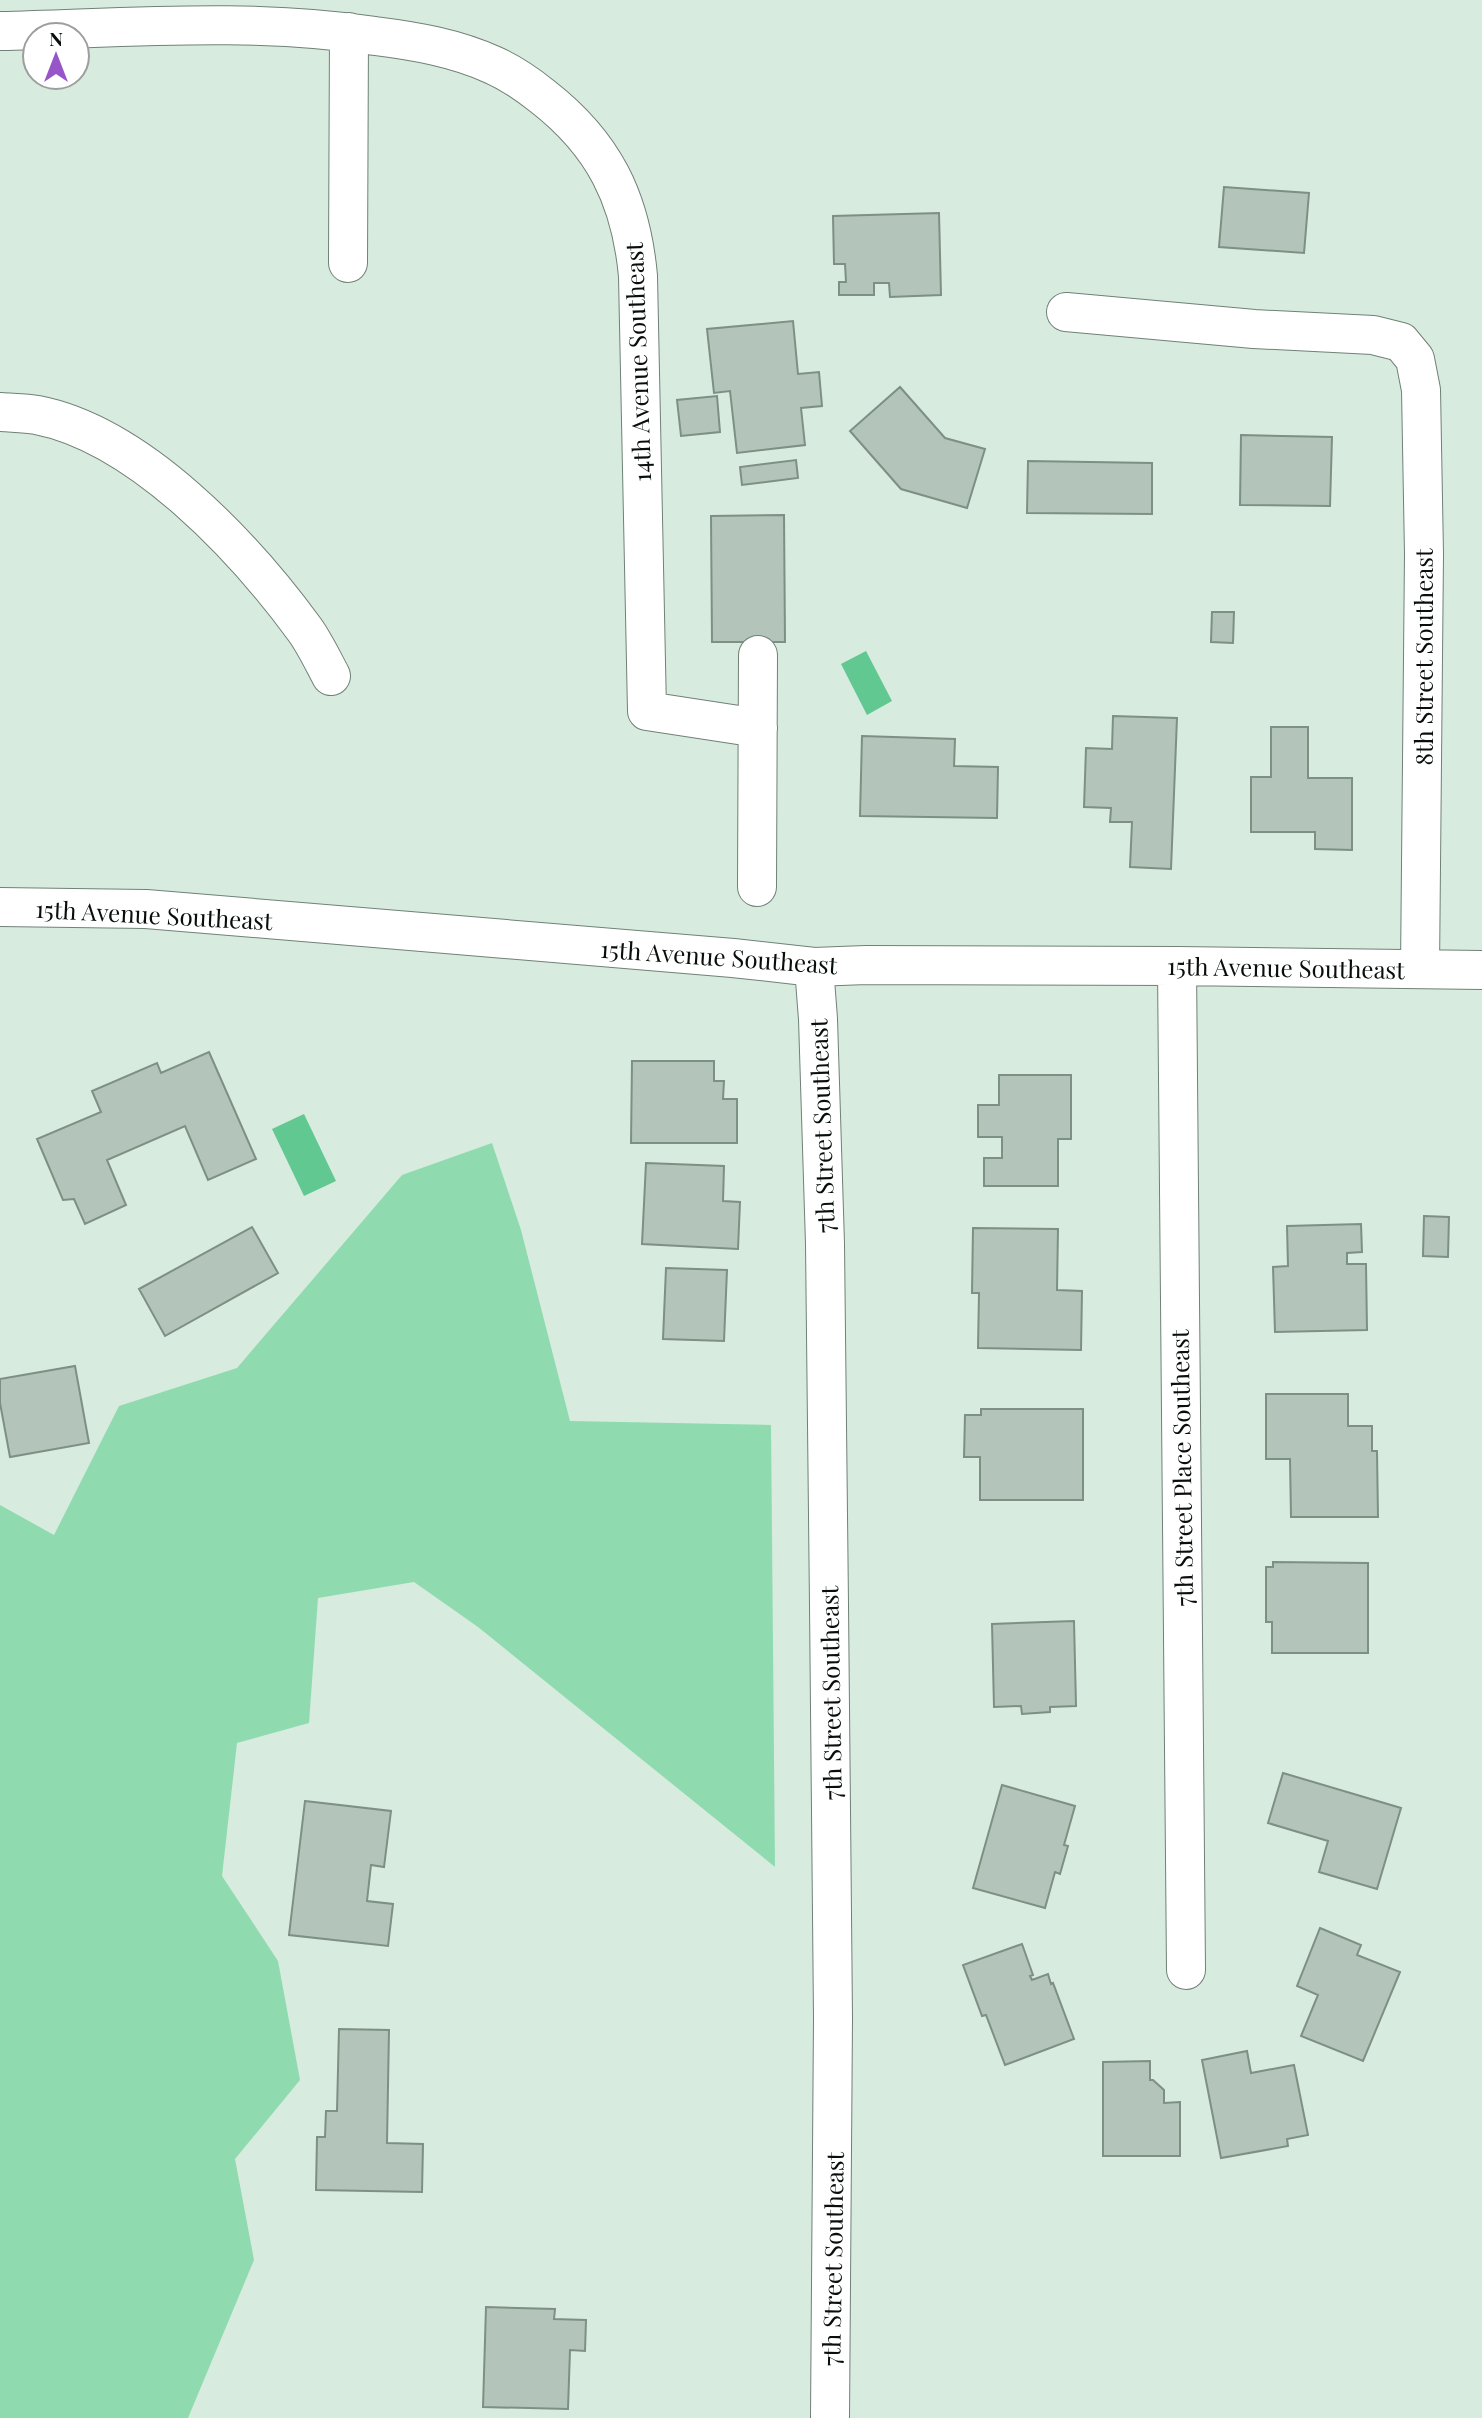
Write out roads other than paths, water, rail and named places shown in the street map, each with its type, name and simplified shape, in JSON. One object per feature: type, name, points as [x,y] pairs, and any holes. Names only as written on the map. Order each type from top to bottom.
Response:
[{"type":"street","name":"14th Avenue Southeast","points":[[0,30],[121,14],[349,32],[409,40],[457,51],[494,65],[523,81],[572,121],[603,159],[615,180],[630,223],[638,276],[647,711],[758,728]]},
{"type":"street","points":[[348,263],[349,32]]},
{"type":"street","name":"8th Street Southeast","points":[[1066,312],[1254,330],[1373,335],[1401,342],[1415,359],[1421,390],[1424,554],[1420,969]]},
{"type":"street","points":[[0,412],[37,415],[72,426],[111,444],[144,465],[182,495],[233,544],[267,582],[306,631],[331,676]]},
{"type":"street","points":[[757,887],[758,655]]},
{"type":"street","name":"15th Avenue Southeast","points":[[0,907],[146,909],[814,967],[1177,966],[1482,970]]},
{"type":"street","name":"7th Street Place Southeast","points":[[1177,966],[1186,1970]]},
{"type":"street","name":"7th Street Southeast","points":[[814,967],[825,1244],[834,2018],[830,2418]]}]
